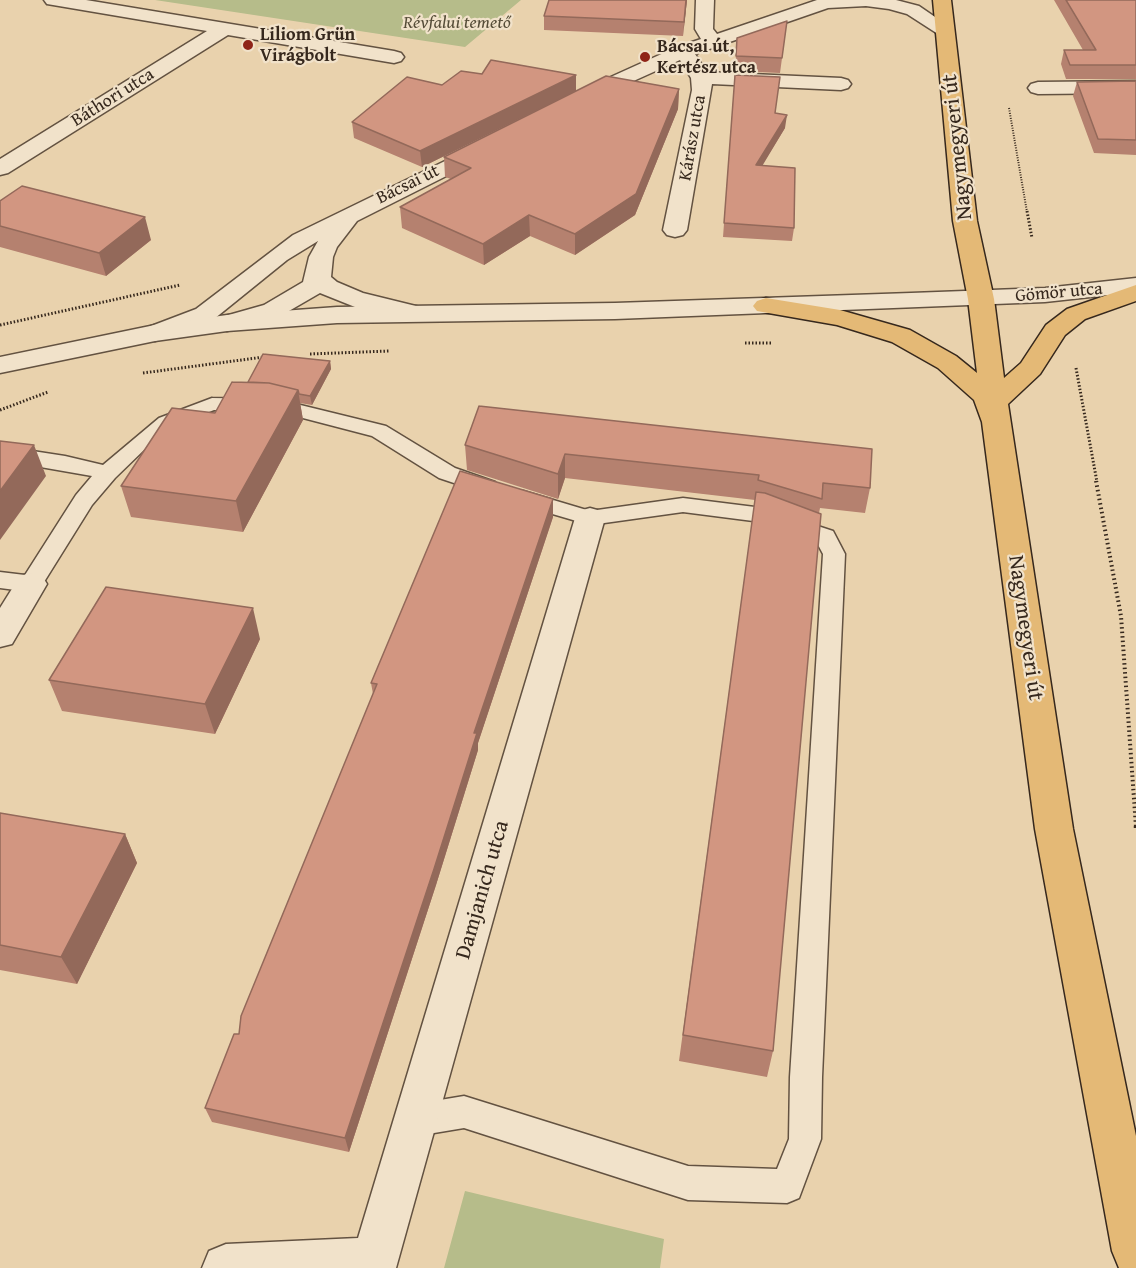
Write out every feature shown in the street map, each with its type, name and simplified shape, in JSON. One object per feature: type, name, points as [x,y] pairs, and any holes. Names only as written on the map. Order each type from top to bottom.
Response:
[{"type":"main road","name":"Nagymegyeri út","points":[[942,0],[965,221],[981,299],[995,416],[1054,829],[1136,1251]]},
{"type":"main road","points":[[766,306],[840,318],[901,336],[947,362],[987,398],[995,416],[1031,368],[1055,330],[1076,314],[1136,292]]},
{"type":"street","points":[[53,0],[394,57]]},
{"type":"street","points":[[705,0],[704,29],[712,41]]},
{"type":"street","points":[[568,105],[684,51],[830,2],[890,3],[914,10],[945,30]]},
{"type":"street","name":"Báthori utca","points":[[0,168],[226,28]]},
{"type":"street","name":"Kárász utca","points":[[675,230],[701,102],[701,78],[684,51]]},
{"type":"street","points":[[701,78],[841,84]]},
{"type":"street","points":[[1038,88],[1136,87]]},
{"type":"street","name":"Bácsai út","points":[[0,365],[155,333],[205,314],[240,289],[286,250],[354,212],[504,138]]},
{"type":"street","name":"Bácsai út","points":[[318,279],[321,257],[326,246],[338,228],[354,212]]},
{"type":"street","points":[[227,323],[273,310],[290,302],[302,295],[318,279],[328,287],[356,299],[415,313]]},
{"type":"street","name":"Gömör utca","points":[[415,313],[981,299],[1136,285]]},
{"type":"street","points":[[155,333],[227,323],[337,315],[415,313]]},
{"type":"street","name":"Damjanich utca","points":[[226,1268],[374,1265],[590,518]]},
{"type":"street","points":[[0,635],[31,584]]},
{"type":"lane","points":[[0,580],[31,584],[84,500],[107,473],[140,442],[166,422],[212,404],[276,405],[379,431],[447,473],[494,490],[590,518],[683,505],[764,515],[825,536],[834,554],[807,1054],[805,1139],[787,1186],[688,1183],[464,1112],[416,1120]]},
{"type":"lane","points":[[0,453],[65,463],[107,473]]},
{"type":"path","points":[[1008,100],[1032,238]]},
{"type":"path","points":[[0,325],[184,284]]},
{"type":"path","points":[[308,354],[397,351]]},
{"type":"path","points":[[135,374],[266,357]]},
{"type":"path","points":[[1076,366],[1121,616],[1136,830]]},
{"type":"path","points":[[0,410],[50,391]]},
{"type":"green space","name":"Révfalui temető","points":[[155,0],[521,0],[465,47]]},
{"type":"green space","points":[[465,1191],[664,1239],[660,1268],[444,1268]]},
{"type":"building","points":[[549,0],[686,0],[684,22],[544,16]]},
{"type":"building","points":[[1066,0],[1136,0],[1136,65],[1070,65],[1064,50],[1096,50]]},
{"type":"building","points":[[787,21],[782,58],[736,56],[737,38]]},
{"type":"building","points":[[491,60],[576,75],[420,151],[352,122],[407,77],[442,85],[461,71],[482,74]]},
{"type":"building","points":[[735,75],[780,77],[775,113],[787,115],[756,165],[795,168],[794,228],[724,223]]},
{"type":"building","points":[[606,76],[679,89],[636,194],[575,234],[529,215],[483,244],[400,207],[471,168],[444,157]]},
{"type":"building","points":[[1136,81],[1136,140],[1098,139],[1077,82]]},
{"type":"building","points":[[22,186],[145,217],[99,253],[0,226],[0,201]]},
{"type":"building","points":[[263,354],[330,361],[310,396],[299,394],[298,390],[269,383],[248,382]]},
{"type":"building","points":[[232,382],[269,383],[298,390],[236,501],[121,486],[172,408],[215,413]]},
{"type":"building","points":[[479,406],[872,449],[870,488],[823,483],[822,499],[758,480],[759,475],[565,454],[558,474],[465,445]]},
{"type":"building","points":[[0,441],[34,445],[0,491]]},
{"type":"building","points":[[460,471],[553,499],[474,733],[477,733],[434,869],[345,1138],[205,1108],[234,1034],[239,1034],[241,1016],[377,684],[371,683]]},
{"type":"building","points":[[756,492],[765,493],[821,514],[773,1051],[683,1035]]},
{"type":"building","points":[[106,587],[253,608],[205,704],[49,680]]},
{"type":"building","points":[[0,813],[125,834],[61,957],[0,945]]},
{"type":"place","name":"Liliom Grün Virágbolt","points":[[248,45]]},
{"type":"place","name":"Bácsai út, Kertész utca","points":[[645,57]]}]
